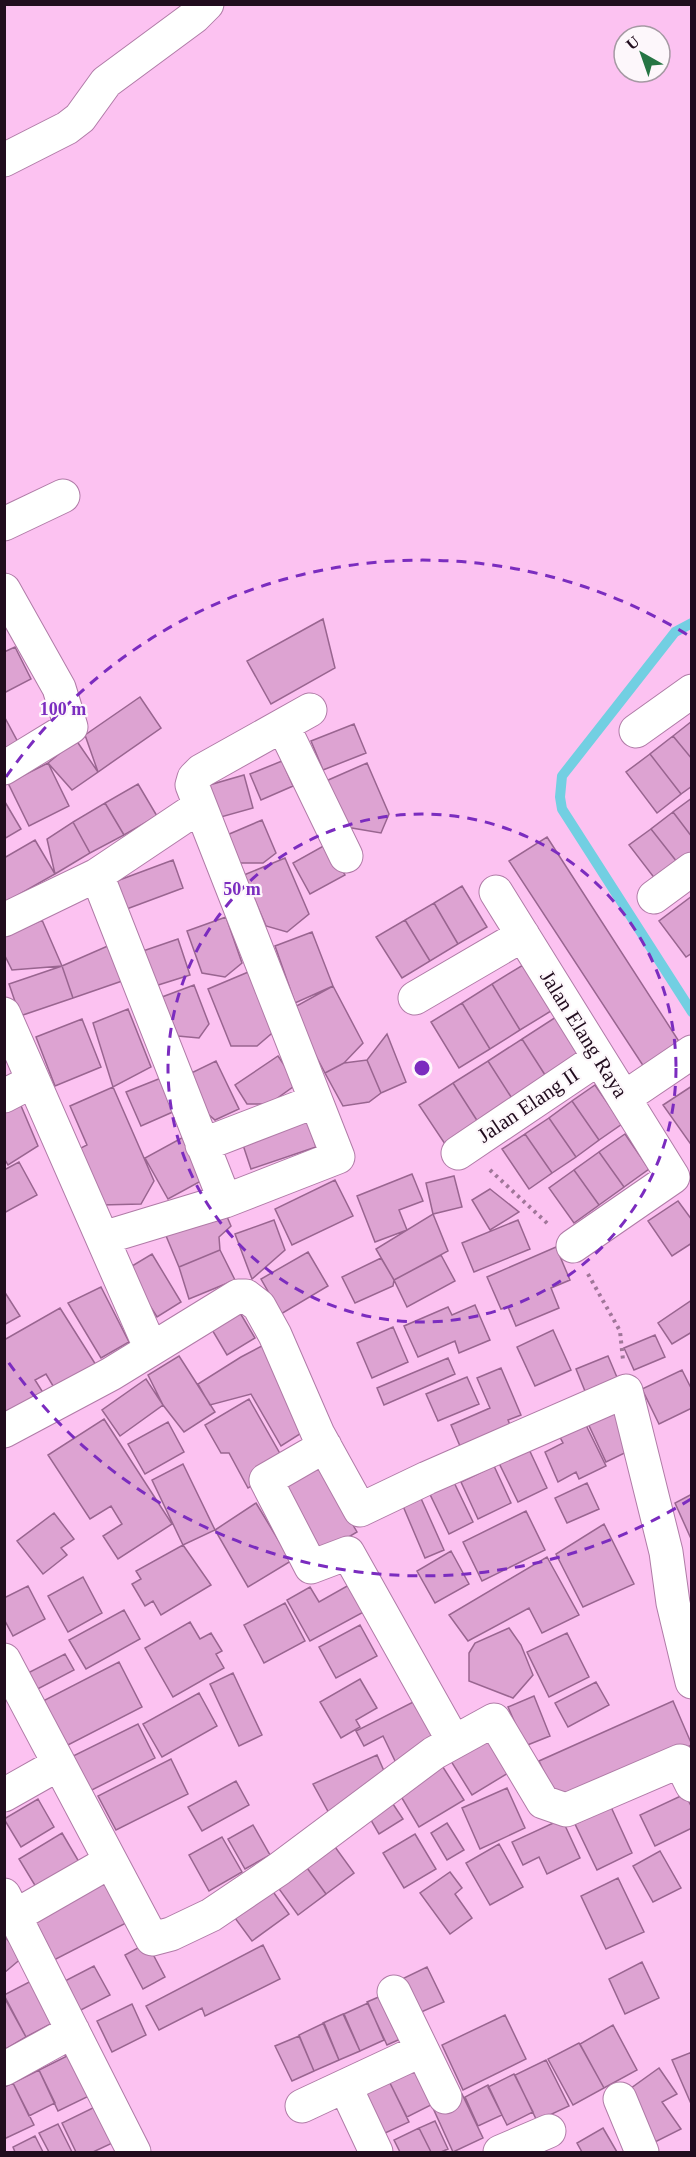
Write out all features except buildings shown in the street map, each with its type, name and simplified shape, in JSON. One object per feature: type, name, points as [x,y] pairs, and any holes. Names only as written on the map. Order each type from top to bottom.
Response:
[{"type":"street","points":[[4,160],[67,128],[80,118],[106,82],[194,17],[207,4]]},
{"type":"street","points":[[4,524],[63,496]]},
{"type":"street","points":[[4,590],[59,688],[71,726],[4,768]]},
{"type":"street","points":[[636,731],[692,691]]},
{"type":"street","points":[[103,1238],[225,1201],[338,1156],[192,785],[194,778],[201,771],[310,710]]},
{"type":"street","points":[[283,726],[346,856]]},
{"type":"street","points":[[4,920],[97,875],[200,806]]},
{"type":"street","points":[[654,897],[692,869]]},
{"type":"street","points":[[97,875],[225,1201]]},
{"type":"street","name":"Jalan Elang Raya","points":[[496,892],[673,1177],[573,1246]]},
{"type":"street","points":[[415,998],[523,935]]},
{"type":"street","points":[[4,1014],[152,1349]]},
{"type":"street","points":[[624,1098],[688,1055]]},
{"type":"street","name":"Jalan Elang II","points":[[458,1153],[599,1058]]},
{"type":"street","points":[[4,1096],[33,1081]]},
{"type":"street","points":[[202,1145],[316,1101]]},
{"type":"street","points":[[4,1431],[111,1374],[238,1296],[246,1296],[258,1306],[275,1335],[325,1446],[360,1510],[427,1478],[626,1391],[666,1552],[674,1603],[692,1682]]},
{"type":"street","points":[[325,1446],[266,1480],[311,1568],[348,1553],[454,1742]]},
{"type":"street","points":[[4,1660],[152,1939],[171,1934],[212,1915],[279,1869],[434,1754],[494,1720],[543,1802],[566,1810],[688,1768]]},
{"type":"street","points":[[4,1795],[50,1769]]},
{"type":"street","points":[[97,1869],[10,1906],[134,2152]]},
{"type":"street","points":[[394,1992],[445,2097]]},
{"type":"street","points":[[4,2068],[73,2031]]},
{"type":"street","points":[[302,2106],[422,2050]]},
{"type":"street","points":[[345,2086],[376,2152]]},
{"type":"street","points":[[620,2099],[642,2152]]},
{"type":"street","points":[[500,2152],[549,2131]]},
{"type":"waterway","points":[[692,623],[675,632],[562,776],[560,797],[562,809],[692,1012]]}]
